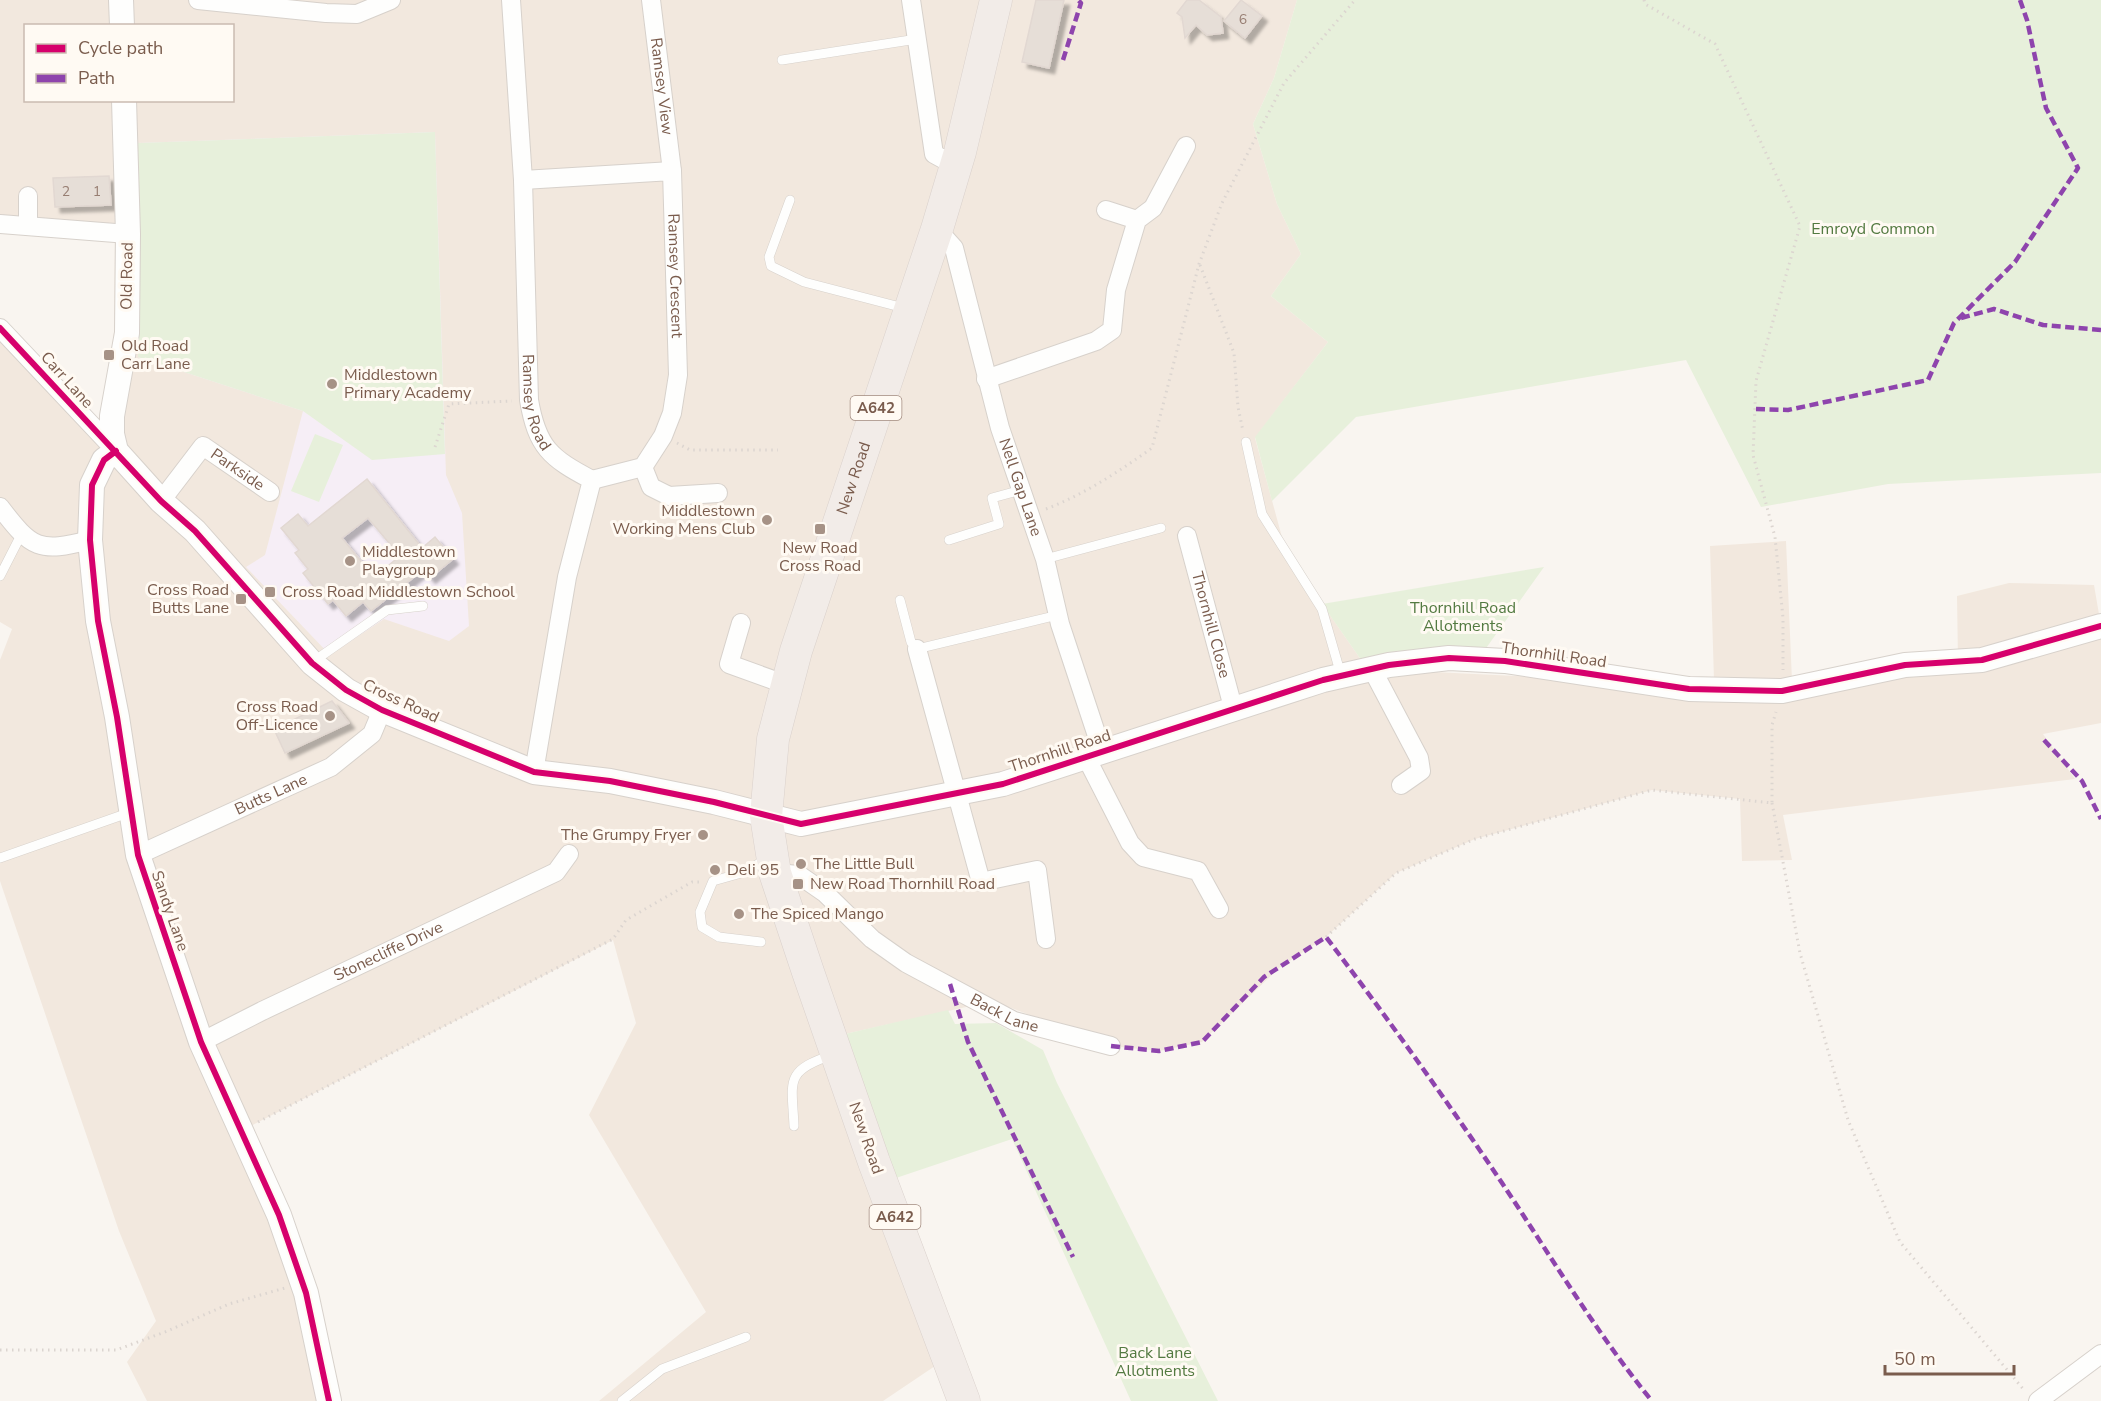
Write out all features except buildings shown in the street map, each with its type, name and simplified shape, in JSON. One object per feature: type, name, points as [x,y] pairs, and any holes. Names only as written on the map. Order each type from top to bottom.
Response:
[{"type":"highway","name":"New Road","points":[[964,1401],[882,1183],[773,865],[766,816],[773,739],[787,685],[937,229],[956,166],[996,0]]},
{"type":"street","points":[[121,0],[122,24]]},
{"type":"street","points":[[198,0],[357,14],[391,0]]},
{"type":"street","name":"Ramsey Road","points":[[511,0],[523,180],[529,400],[534,430],[549,453],[592,480]]},
{"type":"street","name":"Ramsey View","points":[[651,0],[672,171]]},
{"type":"street","points":[[911,0],[934,154],[956,166]]},
{"type":"street","name":"Old Road","points":[[116,451],[112,434],[112,416],[127,333],[128,234],[124,102]]},
{"type":"street","points":[[986,379],[1096,342],[1112,330],[1116,290],[1137,220],[1153,208],[1186,146]]},
{"type":"street","points":[[523,180],[672,171]]},
{"type":"street","name":"Ramsey Crescent","points":[[643,467],[663,436],[672,413],[678,375],[672,171]]},
{"type":"street","points":[[28,196],[28,226]]},
{"type":"street","points":[[1106,210],[1137,220]]},
{"type":"street","points":[[0,224],[128,234]]},
{"type":"street","name":"Nell Gap Lane","points":[[937,229],[954,248],[986,379],[1045,559],[1094,754],[1130,843],[1143,857],[1198,871],[1219,909]]},
{"type":"street","name":"Carr Lane","points":[[0,328],[116,451]]},
{"type":"street","name":"Parkside","points":[[161,501],[203,446],[270,492]]},
{"type":"street","name":"Cross Road","points":[[116,451],[161,501],[195,531],[312,663],[346,690],[382,710],[534,772],[610,781],[714,802],[766,816]]},
{"type":"street","name":"Sandy Lane","points":[[116,451],[104,460],[92,485],[90,540],[98,621],[138,855],[201,1042],[279,1215],[306,1293],[329,1401]]},
{"type":"street","points":[[534,772],[567,577],[592,480],[643,467],[651,487],[669,496],[718,493]]},
{"type":"street","points":[[0,507],[21,535],[47,548],[90,540]]},
{"type":"street","name":"Thornhill Close","points":[[1187,536],[1234,711]]},
{"type":"street","points":[[741,623],[729,664],[787,685]]},
{"type":"street","name":"Thornhill Road","points":[[766,816],[801,824],[1003,784],[1341,675],[1449,658],[1505,661],[1689,689],[1782,691],[1905,665],[1982,660],[2101,626]]},
{"type":"street","points":[[917,649],[981,882],[1037,870],[1046,939]]},
{"type":"street","points":[[1372,669],[1419,758],[1421,771],[1401,785]]},
{"type":"street","name":"Butts Lane","points":[[138,855],[331,767],[372,734],[382,710]]},
{"type":"street","name":"Stonecliffe Drive","points":[[201,1042],[556,872],[569,854]]},
{"type":"street","name":"Back Lane","points":[[773,865],[799,875],[825,893],[872,939],[906,963],[1014,1021],[1111,1046]]},
{"type":"street","points":[[2032,1396],[2101,1354]]},
{"type":"lane","points":[[782,60],[918,39]]},
{"type":"lane","points":[[790,200],[769,258],[771,266],[804,282],[909,309]]},
{"type":"lane","points":[[1246,442],[1262,514],[1322,609],[1341,675]]},
{"type":"lane","points":[[949,540],[999,524],[992,498],[1021,490]]},
{"type":"lane","points":[[1045,559],[1161,528]]},
{"type":"lane","points":[[0,576],[21,535]]},
{"type":"lane","points":[[900,600],[911,642],[917,649],[1058,615]]},
{"type":"lane","points":[[312,663],[387,610],[423,606]]},
{"type":"lane","points":[[0,858],[131,812]]},
{"type":"lane","points":[[761,942],[719,937],[702,927],[700,912],[713,881],[773,865]]},
{"type":"lane","points":[[794,1126],[792,1090],[796,1073],[803,1066],[837,1054]]},
{"type":"lane","points":[[622,1401],[662,1369],[746,1337]]},
{"type":"path","points":[[1030,516],[1077,497],[1152,448],[1199,264],[1222,202],[1284,83],[1355,0]]},
{"type":"path","points":[[1644,0],[1645,4],[1715,44],[1800,226],[1756,381],[1753,455],[1775,537],[1783,618],[1782,691],[1772,725],[1772,803],[1800,953],[1848,1120],[1899,1242],[2032,1396]]},
{"type":"path","points":[[1199,264],[1234,353],[1238,407],[1246,442]]},
{"type":"path","points":[[435,447],[449,404],[529,400]]},
{"type":"path","points":[[663,436],[690,450],[778,450]]},
{"type":"path","points":[[1326,938],[1396,873],[1475,839],[1652,790],[1772,803]]},
{"type":"path","points":[[241,1131],[613,939],[626,920],[692,882],[713,881]]},
{"type":"path","points":[[0,1350],[116,1350],[165,1332],[229,1304],[290,1286],[306,1293]]},
{"type":"shaded area","points":[[0,0],[1297,0],[1274,78],[1253,124],[1277,204],[1301,254],[1271,296],[1328,342],[1255,438],[1286,552],[1364,664],[1372,669],[1558,678],[1714,681],[1710,546],[1786,541],[1792,681],[1958,661],[1957,596],[2009,583],[2094,585],[2101,626],[2101,723],[2043,734],[2075,779],[1783,815],[1792,860],[1742,861],[1740,799],[1652,790],[1475,839],[1396,873],[1326,937],[1279,968],[1202,1042],[1159,1051],[1111,1046],[993,1001],[845,1034],[935,1366],[883,1401],[599,1401],[706,1312],[589,1115],[636,1023],[613,940],[241,1131],[329,1401],[147,1401],[127,1362],[156,1321],[119,1231],[0,881],[0,660],[12,629],[0,622],[0,328],[100,424],[114,332],[115,225],[0,216]]},
{"type":"shaded area","name":"Middlestown Primary Academy","points":[[435,132],[446,475],[462,513],[469,626],[449,641],[384,619],[330,655],[246,567],[265,555],[303,411],[138,357],[138,143]]},
{"type":"green space","name":"Emroyd Common","points":[[1297,0],[2101,0],[2101,473],[1888,484],[1761,507],[1686,360],[1356,417],[1272,501],[1255,437],[1328,342],[1271,296],[1301,254],[1277,204],[1253,124],[1274,78]]},
{"type":"green space","name":"Middlestown Primary Academy","points":[[435,132],[445,454],[372,460],[303,411],[138,357],[138,143]]},
{"type":"green space","points":[[315,434],[343,445],[319,502],[291,491]]},
{"type":"green space","name":"Thornhill Road Allotments","points":[[1544,567],[1484,651],[1364,664],[1322,604]]},
{"type":"green space","name":"Back Lane Allotments","points":[[948,1010],[955,1024],[996,1023],[1043,1050],[1057,1083],[1218,1401],[1131,1401],[1012,1139],[896,1178],[845,1034]]},
{"type":"marked path","points":[[1063,60],[1081,3],[1078,0]]},
{"type":"marked path","points":[[1756,409],[1788,410],[1928,380],[1954,323],[2015,262],[2078,168],[2046,108],[2027,20],[2020,0]]},
{"type":"marked path","points":[[1961,318],[1994,309],[2043,325],[2101,330]]},
{"type":"marked path","points":[[2044,740],[2082,781],[2101,819]]},
{"type":"marked path","points":[[1111,1046],[1159,1051],[1202,1042],[1264,977],[1326,937],[1442,1095],[1595,1325],[1652,1401]]},
{"type":"marked path","points":[[950,984],[968,1042],[1073,1257]]},
{"type":"cycle path","points":[[0,328],[161,501],[195,531],[312,663],[346,690],[382,710],[534,772],[610,781],[714,802],[801,824],[1003,784],[1323,680],[1389,665],[1449,658],[1505,661],[1689,689],[1782,691],[1905,665],[1982,660],[2101,626]]},
{"type":"cycle path","points":[[116,451],[104,460],[92,485],[90,540],[98,621],[117,717],[138,855],[201,1042],[279,1215],[306,1293],[329,1401]]},
{"type":"place","name":"Old Road Carr Lane","points":[[109,355]]},
{"type":"place","name":"Middlestown Primary Academy","points":[[332,384]]},
{"type":"place","name":"Middlestown Working Mens Club","points":[[767,520]]},
{"type":"place","name":"New Road Cross Road","points":[[820,529]]},
{"type":"place","name":"Middlestown Playgroup","points":[[350,561]]},
{"type":"place","name":"Cross Road Middlestown School","points":[[270,592]]},
{"type":"place","name":"Cross Road Butts Lane","points":[[241,599]]},
{"type":"place","name":"Cross Road Off-Licence","points":[[330,716]]},
{"type":"place","name":"The Grumpy Fryer","points":[[703,835]]},
{"type":"place","name":"The Little Bull","points":[[801,864]]},
{"type":"place","name":"Deli 95","points":[[715,870]]},
{"type":"place","name":"New Road Thornhill Road","points":[[798,884]]},
{"type":"place","name":"The Spiced Mango","points":[[739,914]]}]
